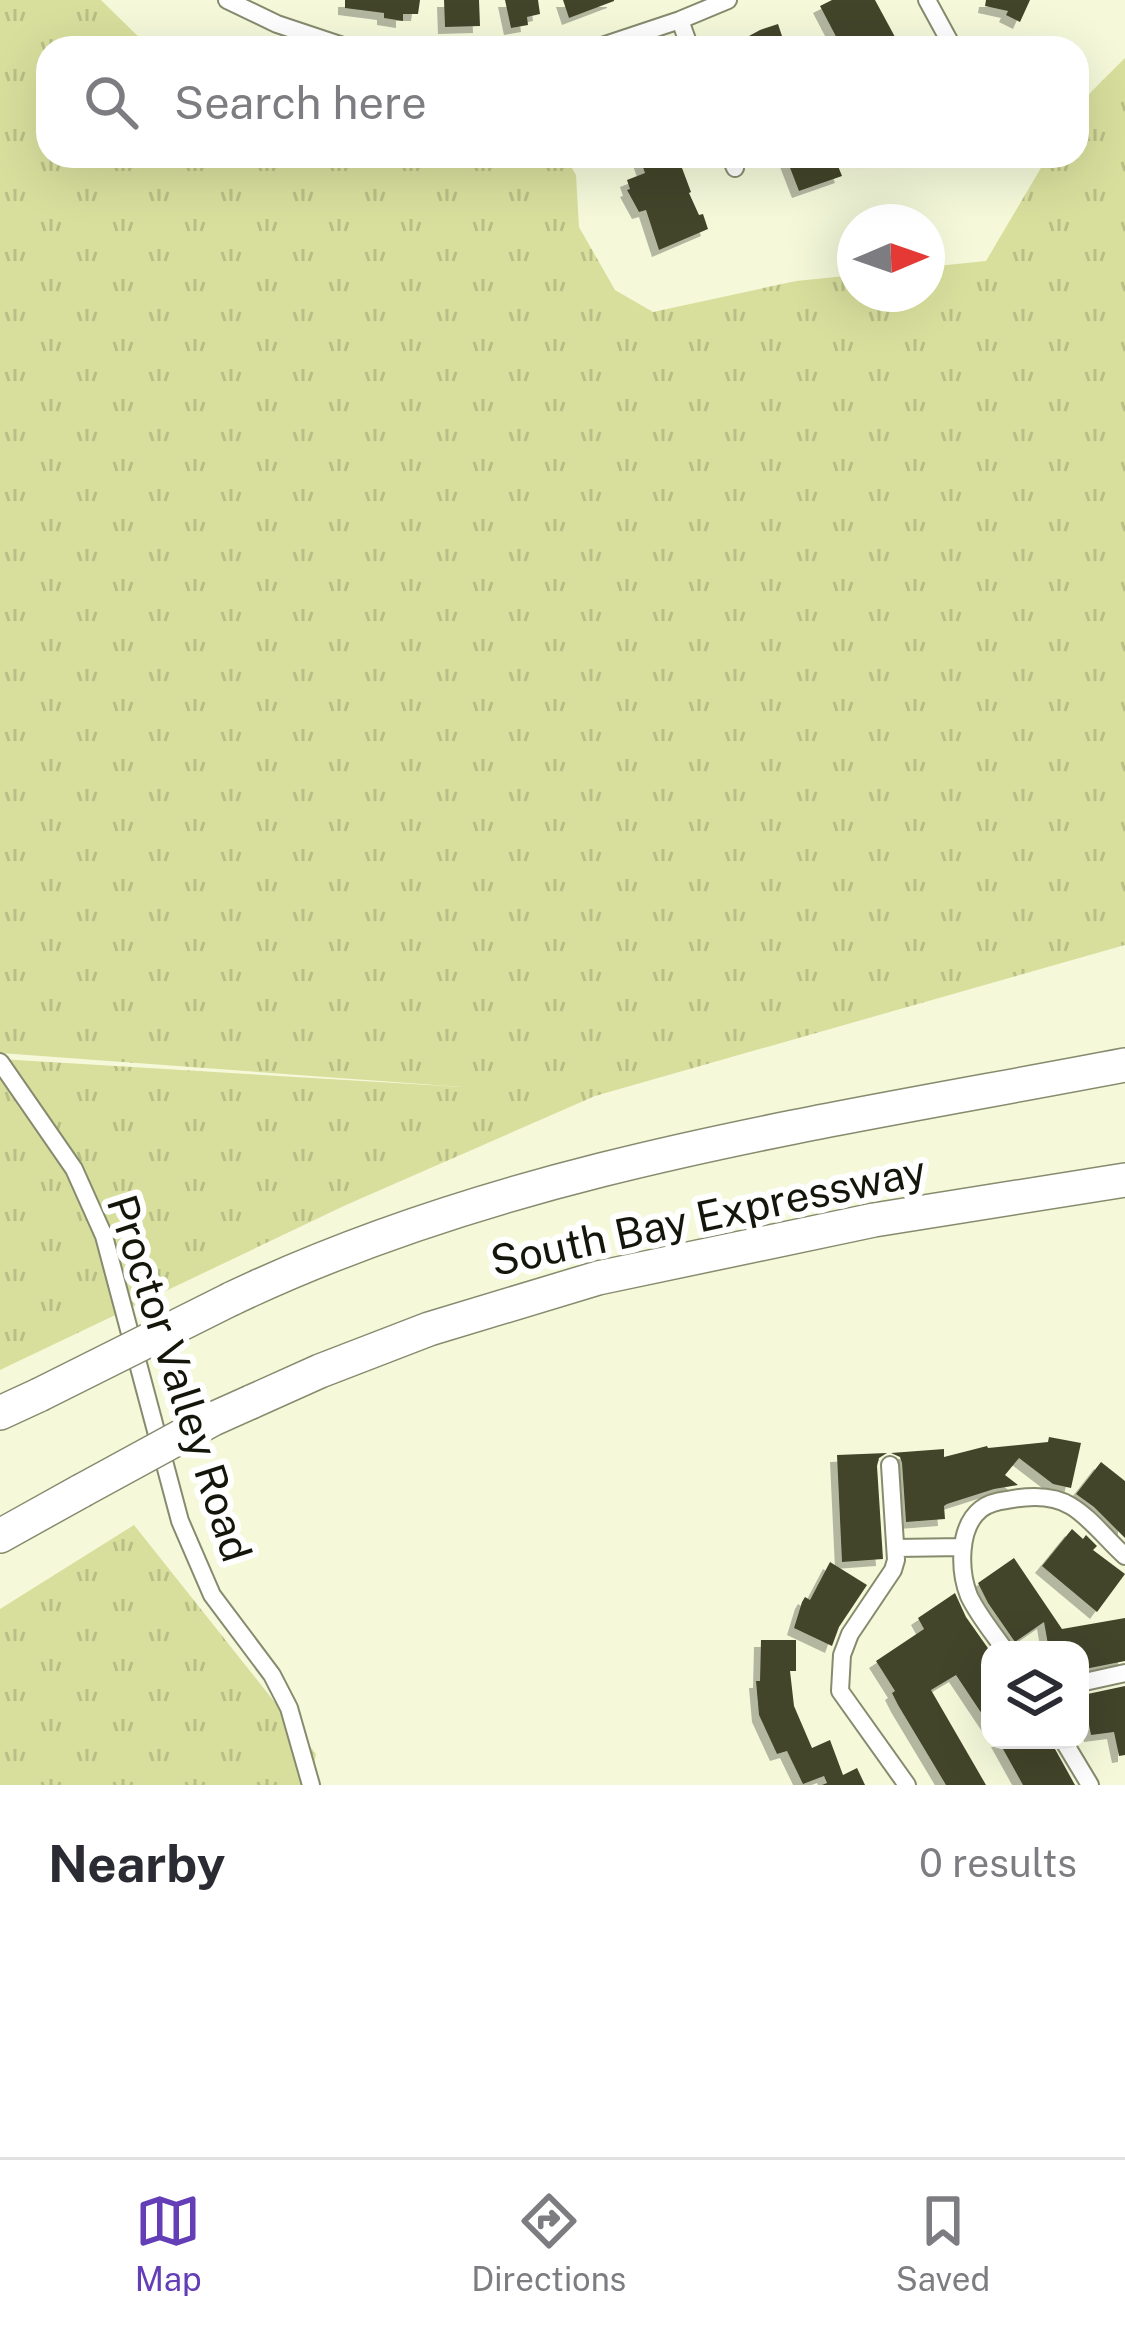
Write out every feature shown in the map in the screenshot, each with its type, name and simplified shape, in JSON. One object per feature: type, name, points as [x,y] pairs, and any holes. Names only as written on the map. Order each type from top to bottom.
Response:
[{"type":"highway","name":"South Bay Expressway","points":[[0,1413],[272,1279],[415,1225],[587,1172],[708,1144],[1125,1065]]},
{"type":"highway","name":"South Bay Expressway","points":[[0,1536],[212,1419],[429,1329],[598,1278],[874,1220],[1125,1180]]},
{"type":"street","points":[[227,0],[313,36]]},
{"type":"street","points":[[632,36],[728,0]]},
{"type":"street","points":[[926,0],[946,36]]},
{"type":"street","points":[[680,20],[686,36]]},
{"type":"street","name":"Proctor Valley Road","points":[[0,1061],[74,1169],[104,1236],[180,1521],[212,1595],[272,1675],[289,1708],[311,1785]]},
{"type":"street","points":[[890,1465],[896,1548],[893,1570],[850,1634],[842,1655],[840,1691],[907,1785]]},
{"type":"street","points":[[999,1641],[972,1603],[963,1575],[963,1547],[978,1510],[988,1504],[1051,1498],[1070,1505],[1125,1556]]},
{"type":"street","points":[[896,1548],[963,1547]]},
{"type":"street","points":[[1089,1681],[1125,1673]]},
{"type":"street","points":[[1068,1749],[1090,1785]]},
{"type":"green space","points":[[0,0],[101,0],[138,36],[36,36],[36,168],[572,168],[579,227],[615,290],[653,312],[796,281],[837,277],[837,312],[945,312],[945,265],[986,261],[1041,168],[1089,168],[1089,95],[1125,58],[1125,945],[595,1096],[346,1205],[0,1370],[0,1059],[462,1087],[0,1053]]},
{"type":"green space","points":[[134,1525],[316,1754],[310,1785],[0,1785],[0,1609]]},
{"type":"building","points":[[345,0],[420,0],[418,14],[403,14],[403,21],[384,18],[384,13],[345,8]]},
{"type":"building","points":[[444,0],[479,0],[480,26],[445,27]]},
{"type":"building","points":[[505,0],[538,0],[540,14],[527,17],[528,25],[511,28]]},
{"type":"building","points":[[563,0],[614,0],[614,1],[569,18]]},
{"type":"building","points":[[832,0],[875,0],[894,36],[836,36],[820,6]]},
{"type":"building","points":[[986,0],[1030,0],[1020,22],[1006,15],[1008,11],[985,6]]},
{"type":"building","points":[[778,24],[782,36],[749,36]]},
{"type":"building","points":[[643,168],[682,168],[708,229],[659,250],[646,210],[639,212],[627,190],[627,180],[645,173]]},
{"type":"building","points":[[790,168],[839,168],[842,176],[799,191]]},
{"type":"building","points":[[1049,1437],[1081,1443],[1071,1488],[1053,1484],[1019,1458],[1005,1475],[1018,1485],[947,1504],[945,1519],[906,1522],[902,1463],[891,1453],[944,1449],[944,1457],[987,1446],[1048,1442]]},
{"type":"building","points":[[887,1453],[877,1466],[883,1559],[842,1562],[837,1455]]},
{"type":"building","points":[[1101,1462],[1125,1481],[1125,1538],[1076,1494]]},
{"type":"building","points":[[1072,1529],[1083,1539],[1086,1535],[1097,1546],[1093,1550],[1125,1574],[1097,1612],[1042,1566]]},
{"type":"building","points":[[1014,1558],[1062,1629],[1125,1618],[1125,1661],[1089,1668],[1089,1641],[1047,1641],[1044,1622],[1014,1641],[978,1583]]},
{"type":"building","points":[[830,1562],[867,1585],[832,1646],[794,1628],[802,1602],[805,1597],[810,1600]]},
{"type":"building","points":[[955,1593],[983,1641],[981,1712],[956,1675],[931,1690],[986,1785],[946,1785],[876,1661],[924,1629],[918,1618]]},
{"type":"building","points":[[761,1640],[796,1640],[796,1671],[790,1671],[794,1706],[812,1748],[830,1740],[843,1775],[857,1768],[865,1785],[822,1785],[827,1783],[824,1776],[803,1784],[787,1751],[777,1754],[759,1715],[756,1681],[760,1681]]},
{"type":"building","points":[[1125,1686],[1125,1755],[1119,1756],[1114,1732],[1091,1735],[1089,1694]]},
{"type":"building","points":[[1003,1749],[1055,1749],[1075,1785],[1023,1785]]}]
